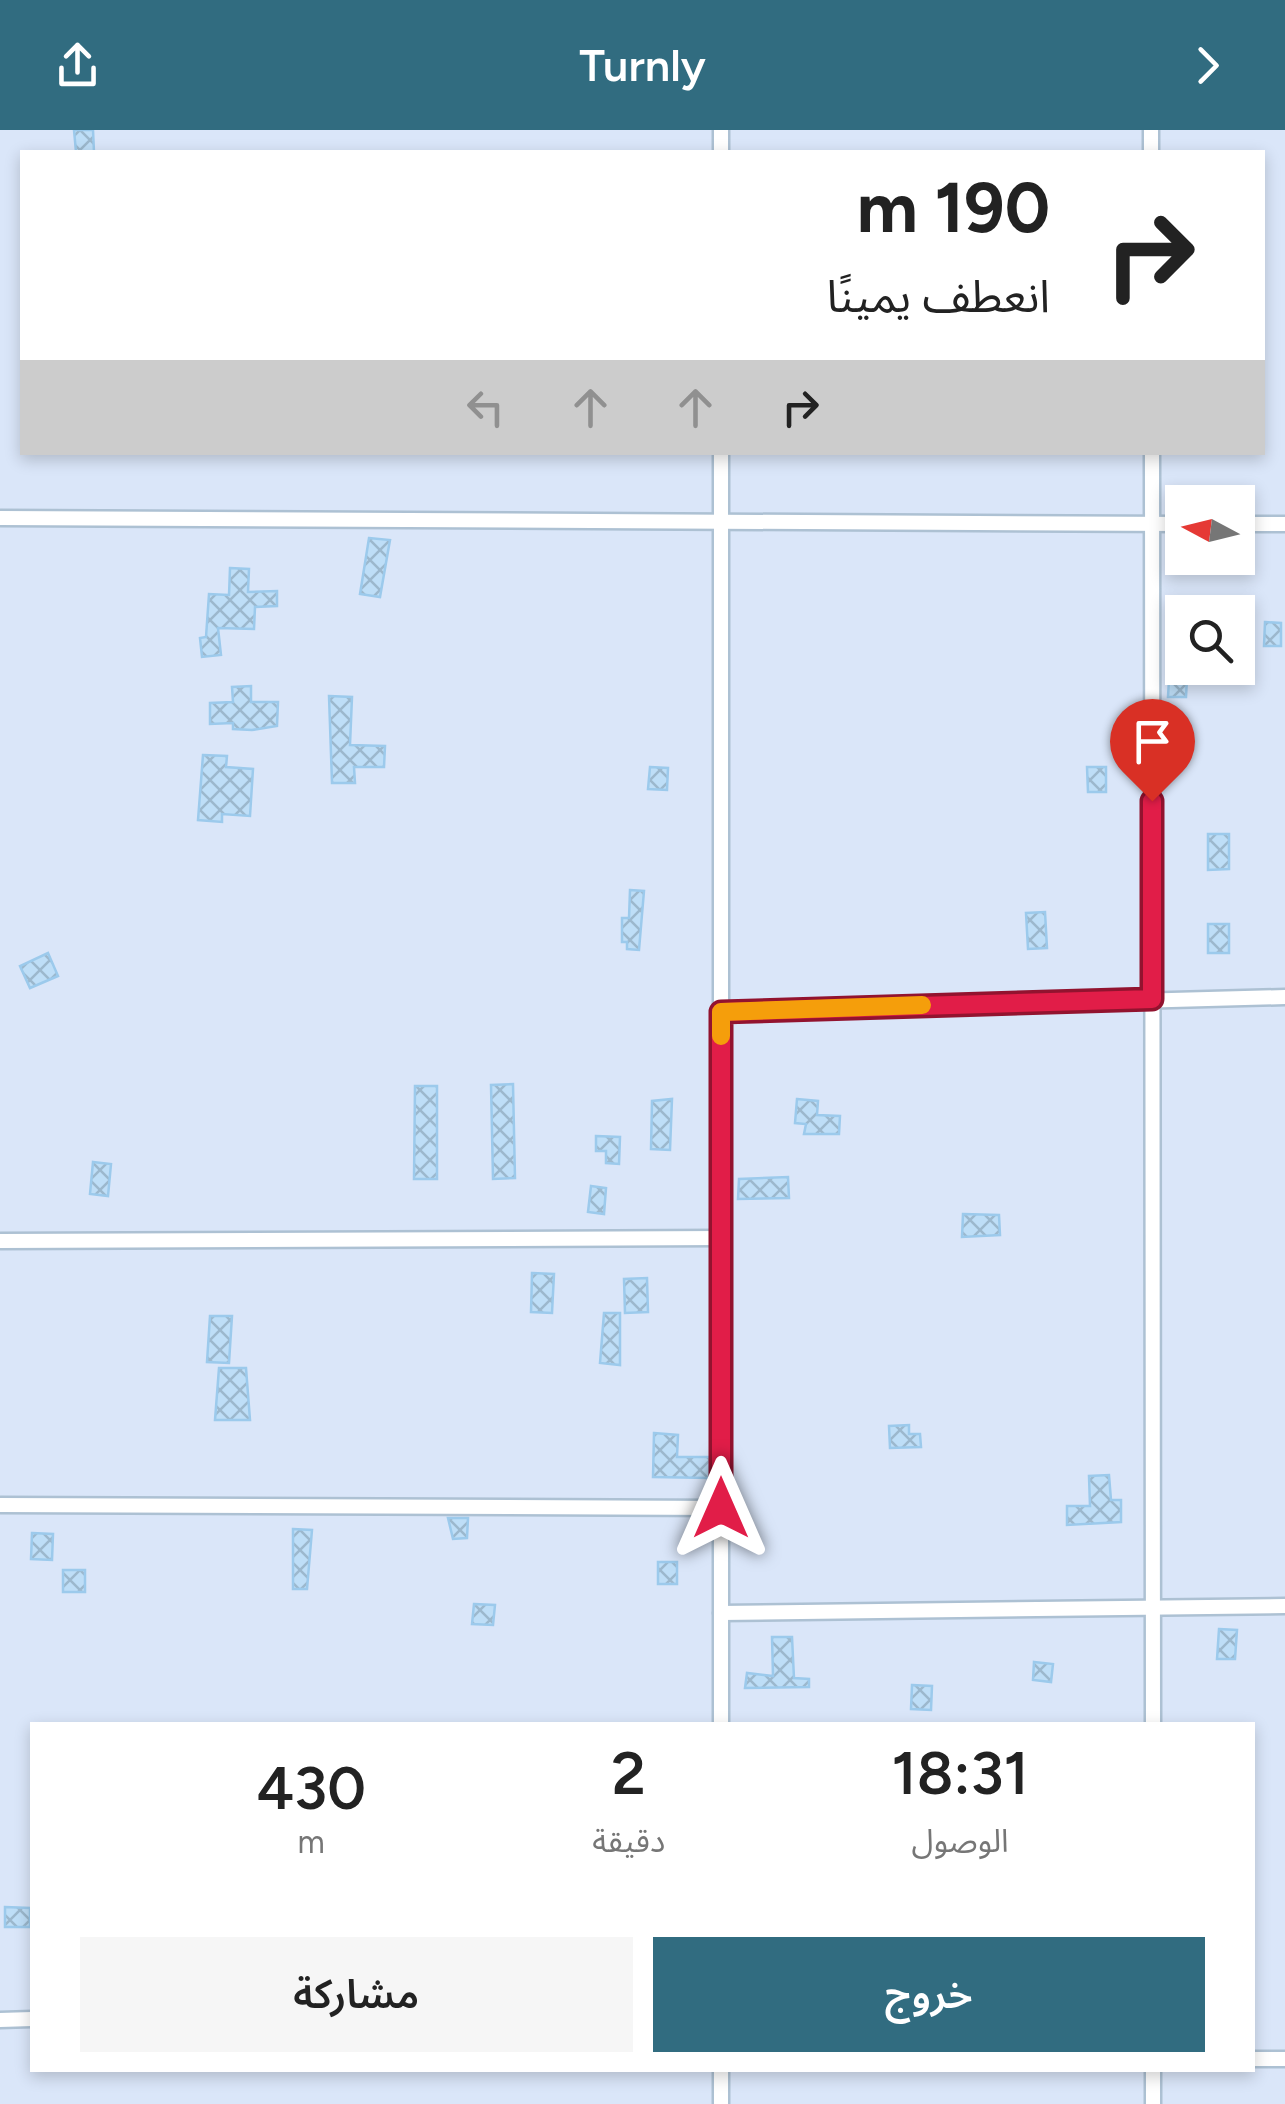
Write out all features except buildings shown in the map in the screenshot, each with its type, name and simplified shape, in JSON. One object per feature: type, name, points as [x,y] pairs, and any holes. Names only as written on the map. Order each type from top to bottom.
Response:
[{"type":"street","points":[[721,455],[721,1722]]},
{"type":"street","points":[[1152,455],[1152,1722]]},
{"type":"street","points":[[0,518],[1165,524]]},
{"type":"street","points":[[1255,524],[1285,524]]},
{"type":"street","points":[[721,1012],[1285,997]]},
{"type":"street","points":[[0,1241],[721,1238]]},
{"type":"street","points":[[0,1505],[721,1508]]},
{"type":"street","points":[[721,1613],[1285,1606]]},
{"type":"street","points":[[0,2020],[30,2019]]},
{"type":"street","points":[[1255,2059],[1285,2059]]},
{"type":"street","points":[[721,2072],[721,2104]]},
{"type":"street","points":[[1153,2072],[1153,2104]]},
{"type":"shaded area","points":[[0,130],[1285,130],[1285,2104],[0,2104]]},
{"type":"slow traffic","points":[[721,1036],[721,1012],[922,1005]]},
{"type":"route","points":[[721,1508],[721,1012],[1152,999],[1152,801]]}]
